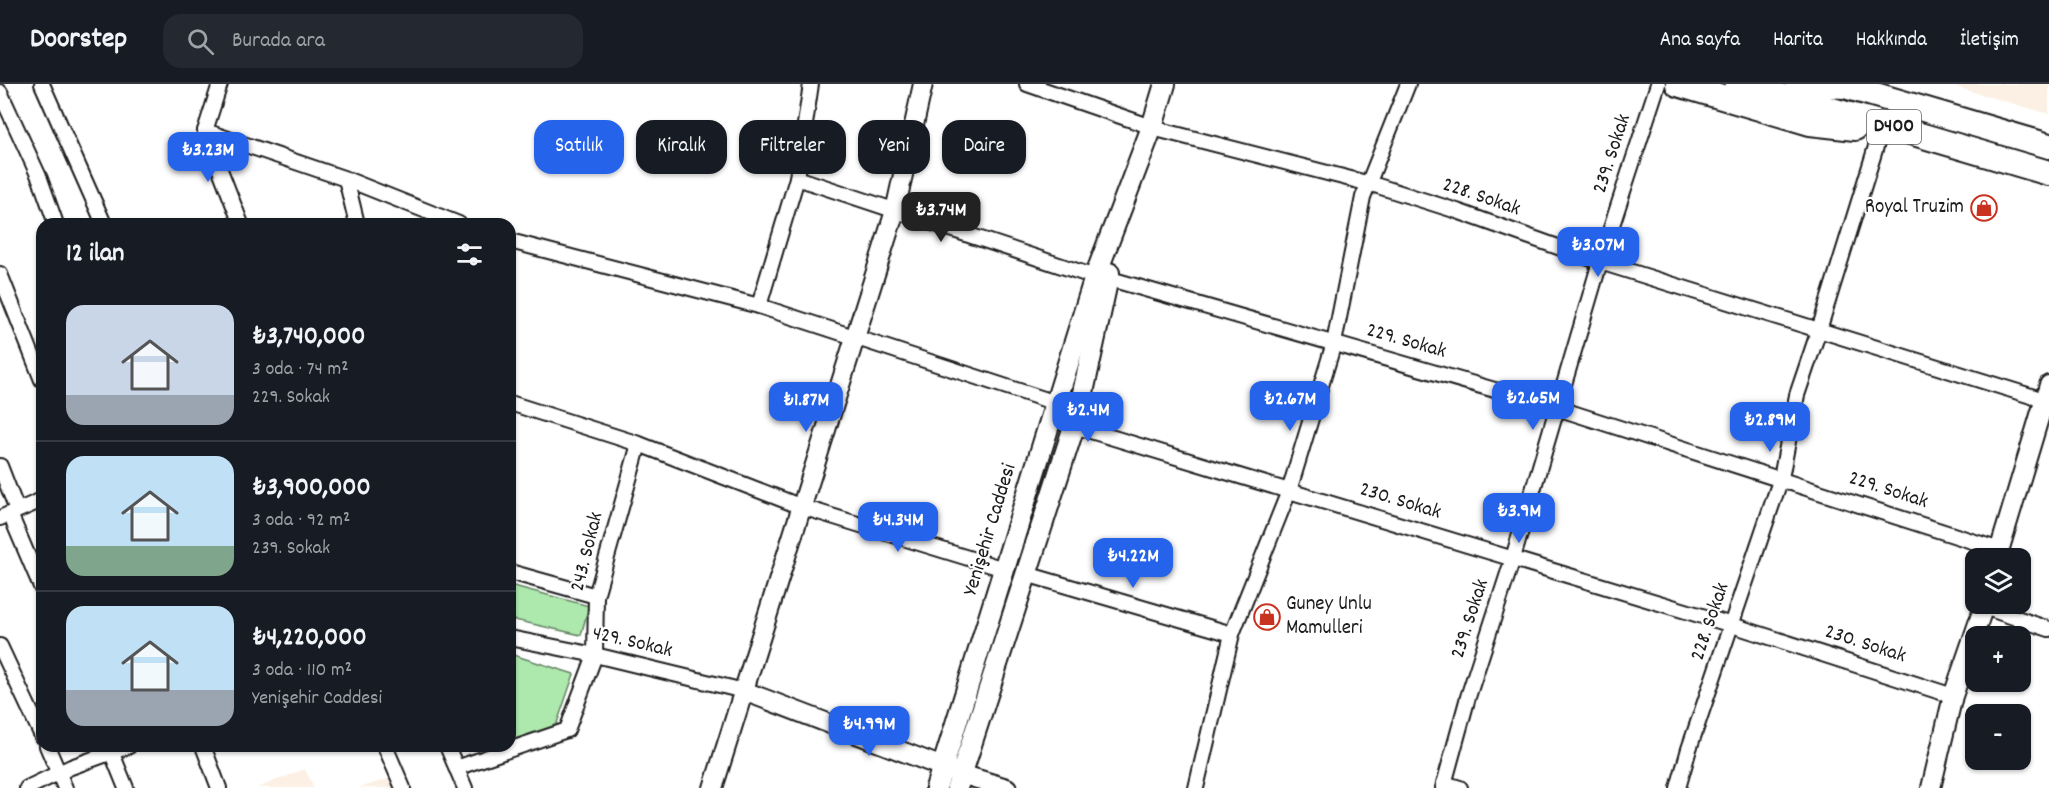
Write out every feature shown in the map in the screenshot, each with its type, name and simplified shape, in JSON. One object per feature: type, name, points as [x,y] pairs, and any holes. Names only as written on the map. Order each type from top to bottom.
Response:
[{"type":"highway","points":[[1677,84],[1810,123],[1852,129],[1882,124]]},
{"type":"highway","name":"D400","points":[[1737,84],[2049,173]]},
{"type":"highway","name":"D400","points":[[1798,84],[1843,85],[2049,146]]},
{"type":"main road","name":"Yenişehir Caddesi","points":[[1156,128],[1165,84]]},
{"type":"main road","name":"Yenişehir Caddesi","points":[[936,788],[1056,403],[1174,84]]},
{"type":"main road","name":"Yenişehir Caddesi","points":[[959,781],[1079,411],[1101,278]]},
{"type":"street","points":[[42,84],[101,218]]},
{"type":"street","points":[[220,84],[205,131],[239,218]]},
{"type":"street","points":[[759,306],[797,178],[811,84]]},
{"type":"street","points":[[713,788],[895,212],[923,84]]},
{"type":"street","name":"228. Sokak","points":[[1027,84],[1156,128],[1369,183],[1600,261],[1820,330],[2047,392]]},
{"type":"street","points":[[1196,788],[1232,634],[1289,491],[1334,343],[1363,197],[1408,84]]},
{"type":"street","name":"239. Sokak","points":[[1444,786],[1468,697],[1513,558],[1600,261],[1658,84]]},
{"type":"street","points":[[0,92],[40,179],[54,218]]},
{"type":"street","name":"228. Sokak","points":[[1678,788],[1689,749],[1781,478],[1797,395],[1820,330],[1882,124]]},
{"type":"street","points":[[205,131],[346,179],[444,218]]},
{"type":"street","name":"229. Sokak","points":[[797,178],[1101,278],[1557,408],[1781,478],[1982,548]]},
{"type":"street","points":[[346,179],[356,218]]},
{"type":"street","points":[[516,243],[759,306],[1056,403]]},
{"type":"street","points":[[0,274],[36,365]]},
{"type":"street","points":[[2001,548],[2047,392]]},
{"type":"street","points":[[516,405],[639,444],[802,507],[1004,569]]},
{"type":"street","name":"230. Sokak","points":[[1074,426],[1732,625],[1953,696]]},
{"type":"street","name":"243. Sokak","points":[[516,747],[567,730],[595,655],[596,596],[639,444]]},
{"type":"street","points":[[0,466],[9,514],[36,575]]},
{"type":"street","points":[[9,514],[36,503]]},
{"type":"street","points":[[516,574],[596,596]]},
{"type":"street","points":[[1026,574],[1232,634]]},
{"type":"street","points":[[1931,788],[1953,696],[1982,614]]},
{"type":"street","points":[[2010,614],[2049,628]]},
{"type":"street","name":"429. Sokak","points":[[516,639],[595,655],[744,691]]},
{"type":"street","points":[[0,646],[36,723]]},
{"type":"street","points":[[744,691],[943,766],[959,781],[1007,788]]},
{"type":"street","points":[[50,752],[65,788]]},
{"type":"street","points":[[27,788],[103,752]]},
{"type":"street","points":[[112,752],[126,788]]},
{"type":"street","points":[[205,752],[219,788]]},
{"type":"street","points":[[388,752],[403,788]]},
{"type":"street","points":[[449,752],[465,788]]},
{"type":"street","name":"243. Sokak","points":[[456,768],[503,752]]},
{"type":"street","points":[[1444,786],[1460,788]]},
{"type":"shaded area","points":[[1946,84],[2049,84],[2049,114]]},
{"type":"shaded area","points":[[305,769],[314,788],[257,788]]},
{"type":"shaded area","points":[[394,777],[398,788],[359,788]]},
{"type":"green space","points":[[516,587],[589,606],[581,635],[516,620]]},
{"type":"green space","points":[[516,656],[574,674],[556,726],[516,739]]},
{"type":"place","name":"Royal Truzim","points":[[1984,208]]},
{"type":"place","name":"Guney Unlu Mamulleri","points":[[1267,617]]}]
